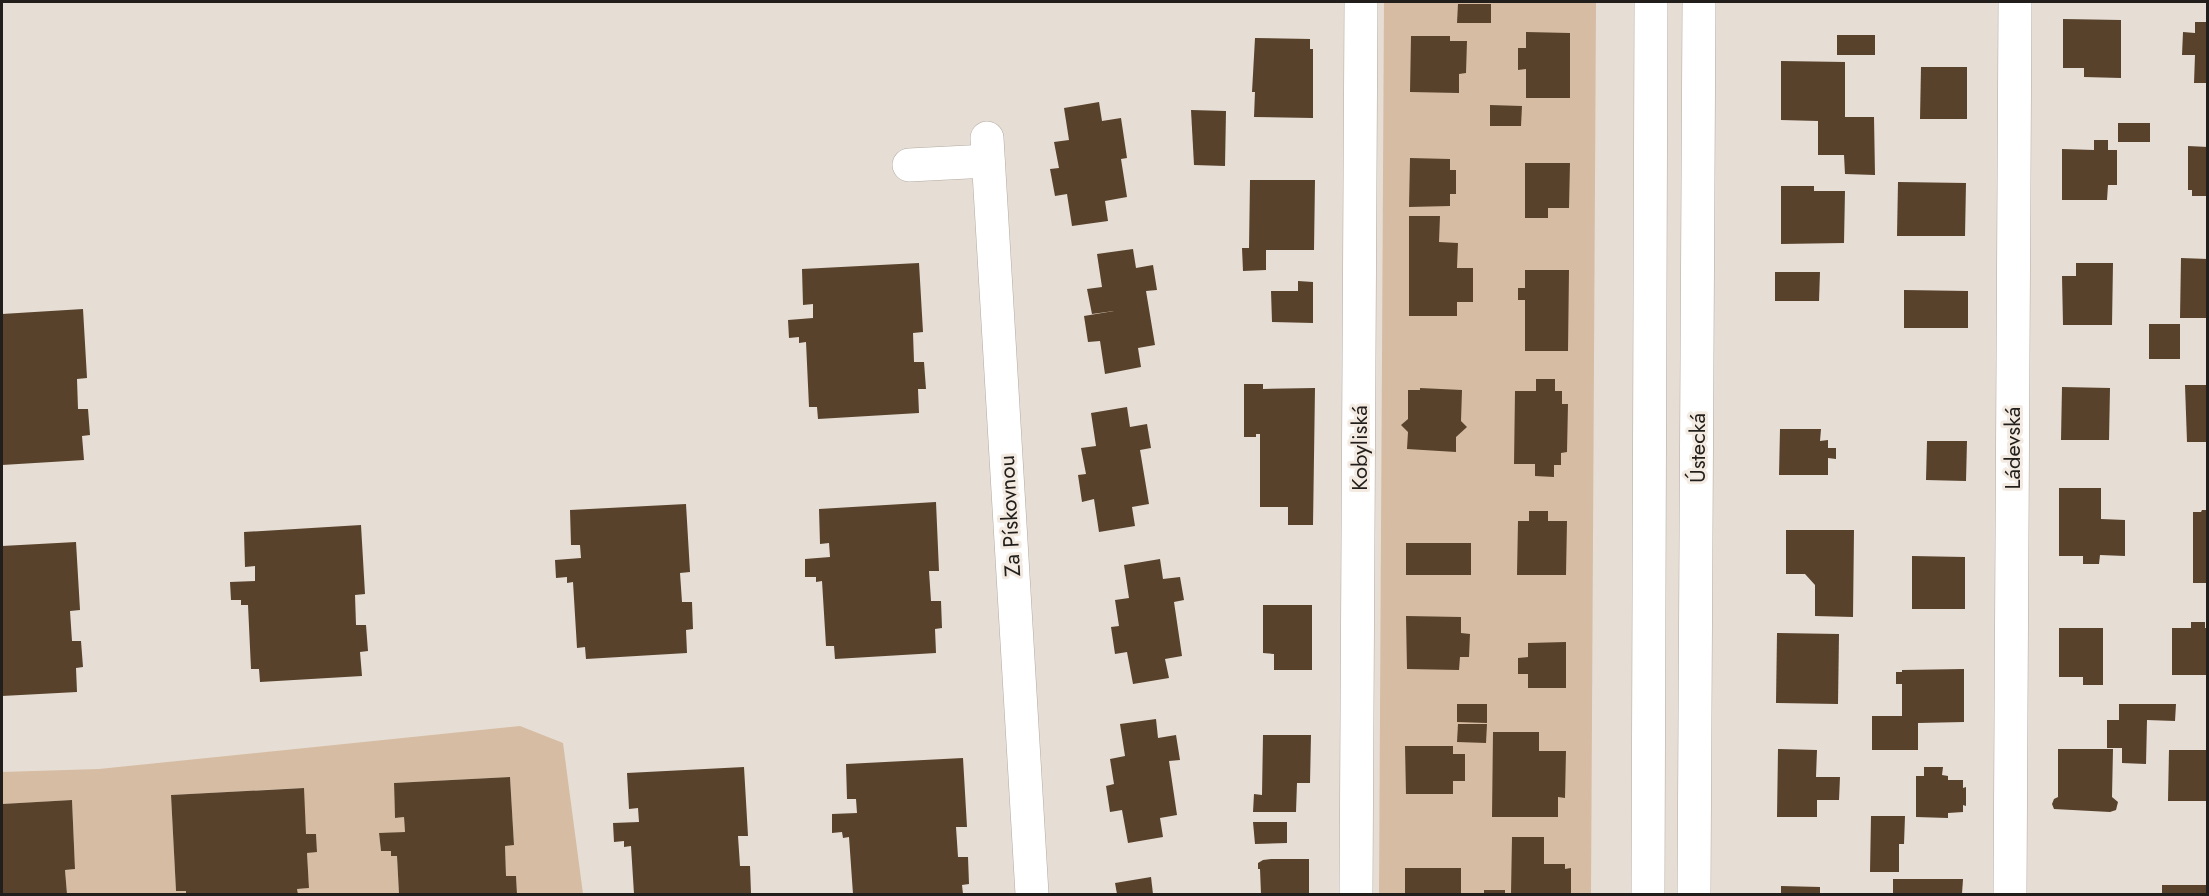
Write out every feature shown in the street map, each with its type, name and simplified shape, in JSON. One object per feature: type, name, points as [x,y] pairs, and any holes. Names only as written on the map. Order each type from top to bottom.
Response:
[{"type":"street","name":"Kobyliská","points":[[1356,894],[1360,2]]},
{"type":"street","points":[[1648,894],[1651,2]]},
{"type":"street","name":"Ústecká","points":[[1694,894],[1699,2]]},
{"type":"street","name":"Ládevská","points":[[2010,894],[2014,2]]},
{"type":"street","name":"Za Pískovnou","points":[[909,165],[988,150],[1032,894]]},
{"type":"shaded area","points":[[1384,2],[1596,2],[1591,894],[1379,894]]},
{"type":"shaded area","points":[[520,726],[563,743],[583,894],[517,894],[516,876],[506,876],[505,846],[514,845],[510,777],[394,783],[395,818],[404,817],[405,832],[379,834],[381,851],[391,851],[391,856],[397,856],[399,894],[298,894],[297,889],[309,888],[307,853],[317,851],[316,834],[306,834],[303,788],[171,795],[176,891],[186,891],[186,894],[67,894],[65,870],[75,869],[72,800],[2,804],[2,772],[99,769]]},
{"type":"building","points":[[1458,4],[1491,4],[1491,23],[1457,23]]},
{"type":"building","points":[[2063,19],[2121,20],[2121,78],[2084,77],[2084,68],[2063,68]]},
{"type":"building","points":[[2195,22],[2208,22],[2208,83],[2194,83],[2195,55],[2182,55],[2183,32],[2195,33]]},
{"type":"building","points":[[1526,32],[1570,33],[1570,98],[1526,98],[1526,69],[1518,70],[1518,48],[1526,48]]},
{"type":"building","points":[[1837,35],[1875,35],[1875,55],[1837,55]]},
{"type":"building","points":[[1411,36],[1450,36],[1450,41],[1467,41],[1466,73],[1459,74],[1459,93],[1410,92]]},
{"type":"building","points":[[1255,38],[1310,39],[1310,49],[1313,49],[1313,118],[1254,117],[1255,92],[1252,92]]},
{"type":"building","points":[[1781,61],[1845,62],[1845,117],[1874,117],[1875,175],[1845,174],[1844,155],[1818,155],[1818,121],[1781,120]]},
{"type":"building","points":[[1921,67],[1967,67],[1967,119],[1920,119]]},
{"type":"building","points":[[1099,102],[1102,121],[1121,118],[1127,158],[1121,159],[1127,197],[1105,201],[1108,221],[1072,226],[1067,194],[1055,196],[1050,169],[1059,168],[1054,142],[1069,140],[1064,108]]},
{"type":"building","points":[[1490,105],[1522,106],[1521,126],[1490,126]]},
{"type":"building","points":[[1191,110],[1226,111],[1225,166],[1194,165]]},
{"type":"building","points":[[2118,123],[2150,123],[2150,142],[2118,142]]},
{"type":"building","points":[[2094,140],[2108,140],[2108,150],[2117,150],[2117,185],[2108,185],[2107,200],[2062,200],[2062,149],[2094,150]]},
{"type":"building","points":[[2188,146],[2208,147],[2208,196],[2192,196],[2192,190],[2188,190]]},
{"type":"building","points":[[1410,158],[1450,159],[1450,170],[1456,170],[1456,194],[1450,194],[1450,206],[1409,207]]},
{"type":"building","points":[[1525,163],[1570,163],[1569,208],[1548,208],[1548,218],[1525,218]]},
{"type":"building","points":[[1250,180],[1315,180],[1314,250],[1266,250],[1266,270],[1243,271],[1242,248],[1249,248]]},
{"type":"building","points":[[1898,182],[1966,183],[1965,236],[1897,236]]},
{"type":"building","points":[[1781,186],[1814,186],[1814,191],[1845,191],[1844,243],[1781,244]]},
{"type":"building","points":[[1409,216],[1440,216],[1439,242],[1458,243],[1457,268],[1473,268],[1473,302],[1457,302],[1457,316],[1409,316]]},
{"type":"building","points":[[1133,249],[1136,268],[1153,265],[1157,290],[1146,291],[1155,345],[1138,348],[1141,367],[1105,374],[1100,341],[1088,342],[1084,316],[1114,311],[1092,314],[1087,289],[1102,287],[1097,254]]},
{"type":"building","points":[[2181,258],[2208,259],[2208,318],[2180,318]]},
{"type":"building","points":[[919,263],[923,332],[913,333],[914,362],[924,362],[926,389],[918,389],[919,413],[818,419],[817,407],[809,407],[806,342],[799,343],[799,337],[789,338],[788,320],[813,318],[813,304],[803,305],[802,269]]},
{"type":"building","points":[[2076,263],[2113,263],[2112,325],[2063,325],[2062,276],[2076,276]]},
{"type":"building","points":[[1525,270],[1569,270],[1568,351],[1525,351],[1525,300],[1518,300],[1518,288],[1525,288]]},
{"type":"building","points":[[1775,272],[1820,272],[1819,301],[1775,301]]},
{"type":"building","points":[[1298,281],[1313,282],[1313,323],[1272,322],[1271,291],[1298,291]]},
{"type":"building","points":[[1904,290],[1968,291],[1968,328],[1904,328]]},
{"type":"building","points":[[83,309],[87,378],[77,379],[78,409],[88,409],[90,435],[82,436],[84,460],[2,465],[2,314]]},
{"type":"building","points":[[2149,324],[2180,324],[2180,359],[2149,359]]},
{"type":"building","points":[[1536,379],[1555,379],[1555,391],[1562,391],[1562,404],[1568,404],[1567,452],[1561,453],[1561,465],[1554,465],[1554,477],[1535,476],[1535,464],[1514,464],[1515,391],[1536,391]]},
{"type":"building","points":[[1244,384],[1263,384],[1263,389],[1315,388],[1313,525],[1288,525],[1288,507],[1260,507],[1260,434],[1256,434],[1256,437],[1244,437]]},
{"type":"building","points":[[2185,385],[2208,385],[2208,442],[2187,442]]},
{"type":"building","points":[[2062,387],[2110,388],[2109,440],[2061,440]]},
{"type":"building","points":[[1420,388],[1462,390],[1461,421],[1467,427],[1456,437],[1456,452],[1407,449],[1408,432],[1401,425],[1408,419],[1408,390],[1420,390]]},
{"type":"building","points":[[1127,407],[1130,427],[1147,424],[1151,448],[1140,450],[1149,504],[1132,507],[1135,526],[1099,532],[1094,499],[1082,502],[1078,475],[1086,474],[1081,448],[1096,446],[1091,413]]},
{"type":"building","points":[[1780,429],[1821,429],[1820,441],[1828,440],[1828,448],[1836,448],[1836,459],[1828,458],[1828,475],[1779,475]]},
{"type":"building","points":[[1927,441],[1967,441],[1966,481],[1926,480]]},
{"type":"building","points":[[2059,488],[2101,488],[2101,519],[2125,520],[2125,556],[2100,555],[2099,564],[2083,564],[2083,556],[2059,556]]},
{"type":"building","points":[[936,502],[939,571],[929,571],[931,601],[941,601],[942,628],[935,629],[936,653],[835,659],[834,646],[826,646],[822,581],[816,582],[816,577],[805,577],[805,559],[830,557],[829,543],[820,544],[819,509]]},
{"type":"building","points":[[686,504],[690,572],[680,573],[682,602],[692,602],[693,629],[686,630],[687,653],[586,659],[585,647],[577,648],[573,582],[567,583],[567,577],[556,578],[555,560],[581,558],[580,545],[571,545],[570,510]]},
{"type":"building","points":[[2208,510],[2208,583],[2193,583],[2193,512]]},
{"type":"building","points":[[1529,511],[1548,511],[1548,521],[1567,521],[1566,575],[1517,575],[1518,521],[1529,521]]},
{"type":"building","points":[[361,525],[365,594],[355,595],[356,625],[366,625],[368,651],[360,652],[362,676],[260,682],[259,669],[251,669],[248,605],[241,605],[241,600],[231,600],[230,582],[255,581],[255,566],[245,567],[244,532]]},
{"type":"building","points":[[1786,530],[1854,530],[1853,617],[1815,616],[1815,585],[1805,574],[1786,574]]},
{"type":"building","points":[[76,542],[80,610],[70,611],[72,641],[81,641],[83,667],[76,668],[77,692],[2,696],[2,546]]},
{"type":"building","points":[[1406,543],[1471,543],[1471,575],[1406,575]]},
{"type":"building","points":[[1912,556],[1965,557],[1965,609],[1912,609]]},
{"type":"building","points":[[1160,559],[1163,579],[1180,577],[1184,600],[1174,602],[1182,656],[1165,659],[1169,678],[1133,684],[1127,652],[1115,654],[1111,627],[1119,626],[1115,600],[1129,598],[1124,565]]},
{"type":"building","points":[[1263,605],[1312,605],[1312,670],[1274,670],[1274,654],[1263,653]]},
{"type":"building","points":[[1406,616],[1461,617],[1461,633],[1470,634],[1469,657],[1460,657],[1459,670],[1407,669]]},
{"type":"building","points":[[2191,622],[2205,622],[2205,628],[2208,628],[2208,675],[2172,675],[2172,628],[2191,628]]},
{"type":"building","points":[[2059,628],[2103,628],[2103,685],[2083,685],[2083,677],[2059,677]]},
{"type":"building","points":[[1777,633],[1839,634],[1838,704],[1776,703]]},
{"type":"building","points":[[1566,642],[1566,688],[1528,688],[1528,674],[1518,674],[1518,658],[1528,657],[1528,643]]},
{"type":"building","points":[[1964,669],[1964,722],[1918,723],[1918,750],[1872,750],[1872,716],[1902,716],[1902,684],[1896,684],[1896,672]]},
{"type":"building","points":[[1457,704],[1487,704],[1487,723],[1457,722]]},
{"type":"building","points":[[2119,704],[2176,704],[2175,721],[2147,720],[2146,764],[2122,763],[2122,748],[2107,748],[2107,720],[2119,720]]},
{"type":"building","points":[[1156,719],[1158,738],[1176,735],[1180,760],[1169,761],[1177,815],[1160,818],[1163,837],[1128,843],[1122,810],[1110,812],[1106,786],[1114,784],[1110,759],[1125,756],[1120,724]]},
{"type":"building","points":[[1458,724],[1487,724],[1486,743],[1457,742]]},
{"type":"building","points":[[1493,732],[1539,732],[1539,751],[1566,751],[1565,798],[1558,797],[1558,817],[1492,817]]},
{"type":"building","points":[[1263,735],[1311,735],[1310,783],[1297,783],[1296,812],[1253,812],[1254,794],[1262,795]]},
{"type":"building","points":[[1405,746],[1453,746],[1453,754],[1465,754],[1465,781],[1453,781],[1453,794],[1406,794]]},
{"type":"building","points":[[1778,749],[1817,750],[1816,777],[1840,777],[1839,800],[1817,800],[1817,817],[1777,817]]},
{"type":"building","points":[[2058,749],[2113,749],[2112,797],[2118,802],[2116,810],[2110,812],[2054,809],[2052,804],[2058,797]]},
{"type":"building","points":[[2169,750],[2208,750],[2208,801],[2168,801]]},
{"type":"building","points":[[963,758],[967,827],[956,827],[958,857],[968,857],[969,884],[962,885],[963,894],[853,894],[849,837],[843,838],[842,832],[832,833],[832,814],[857,813],[856,799],[847,799],[846,764]]},
{"type":"building","points":[[744,767],[748,836],[738,836],[740,866],[750,866],[751,893],[634,894],[631,846],[624,847],[624,841],[614,842],[613,823],[639,822],[638,808],[629,809],[627,773]]},
{"type":"building","points":[[1924,767],[1943,767],[1942,775],[1948,776],[1948,780],[1963,780],[1963,788],[1966,787],[1966,806],[1963,805],[1963,812],[1948,813],[1948,818],[1916,817],[1916,776],[1924,776]]},
{"type":"building","points":[[510,777],[514,845],[505,846],[506,876],[516,876],[517,894],[399,894],[397,856],[391,856],[391,851],[381,851],[379,833],[405,832],[404,817],[395,818],[394,783]]},
{"type":"building","points":[[304,788],[306,834],[316,834],[317,852],[307,853],[309,888],[297,889],[298,894],[186,894],[186,891],[176,891],[171,795]]},
{"type":"building","points":[[72,800],[75,869],[65,870],[67,894],[2,894],[2,804]]},
{"type":"building","points":[[1871,816],[1905,816],[1904,844],[1899,844],[1899,872],[1870,872]]},
{"type":"building","points":[[1253,822],[1287,822],[1287,843],[1255,844]]},
{"type":"building","points":[[1512,837],[1544,837],[1544,864],[1565,864],[1565,869],[1571,868],[1571,894],[1511,894]]},
{"type":"building","points":[[1271,859],[1309,859],[1309,894],[1261,894],[1258,863]]},
{"type":"building","points":[[1405,868],[1461,868],[1461,894],[1405,894]]},
{"type":"building","points":[[1151,877],[1153,894],[1117,894],[1115,883]]},
{"type":"building","points":[[1893,879],[1963,879],[1962,894],[1893,894]]},
{"type":"building","points":[[2162,885],[2208,885],[2208,894],[2162,894]]},
{"type":"building","points":[[1781,886],[1820,887],[1820,894],[1781,894]]},
{"type":"building","points":[[1484,890],[1505,890],[1505,894],[1484,894]]}]
